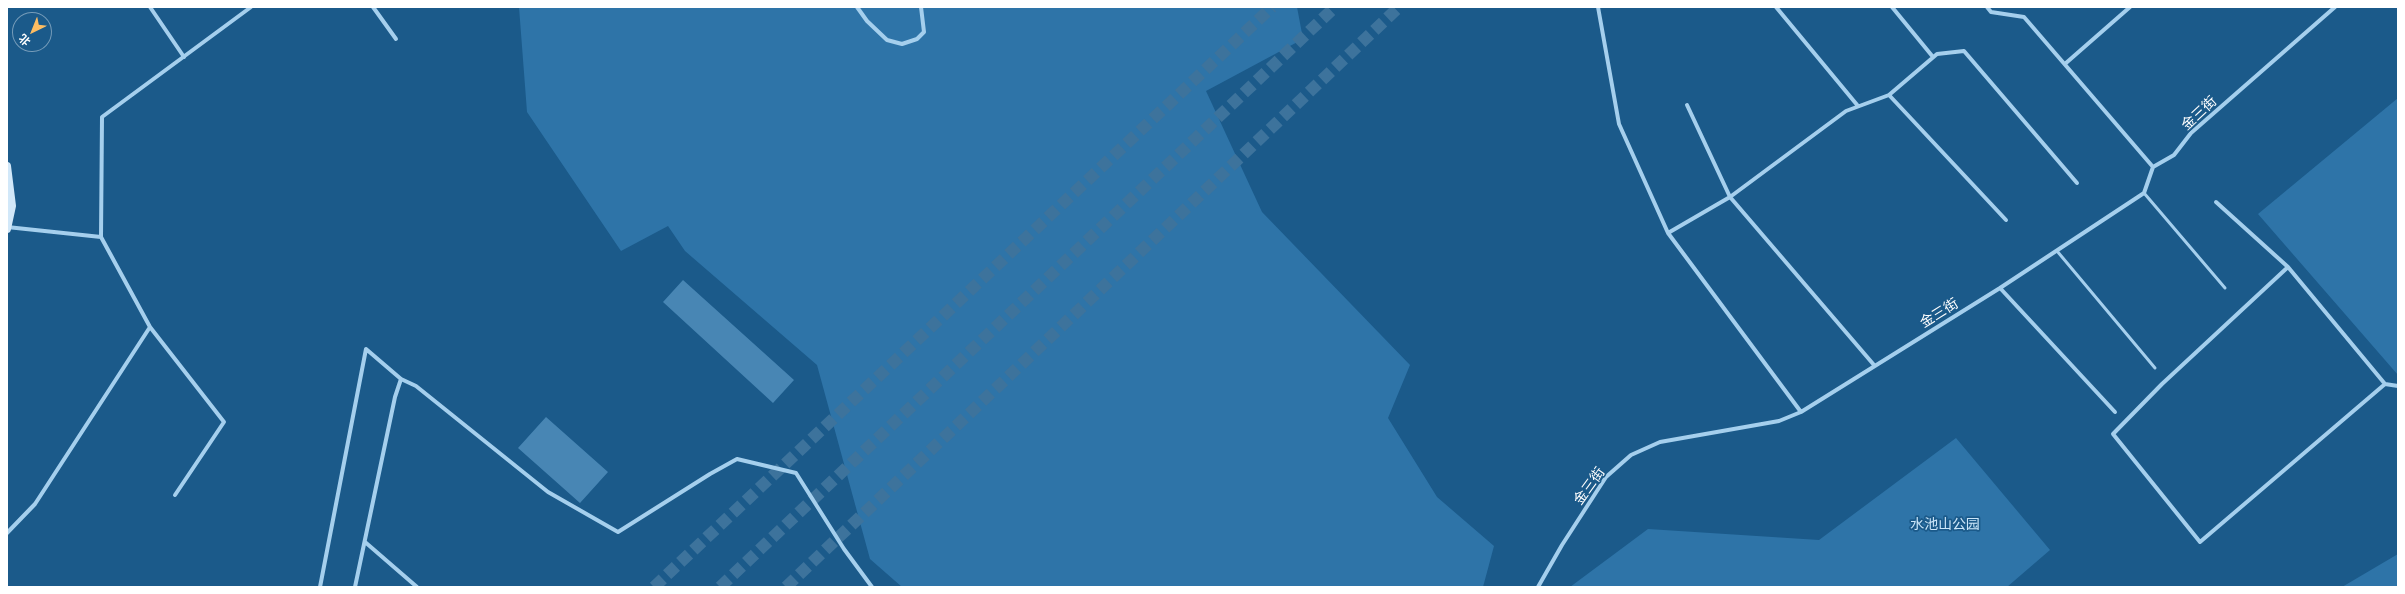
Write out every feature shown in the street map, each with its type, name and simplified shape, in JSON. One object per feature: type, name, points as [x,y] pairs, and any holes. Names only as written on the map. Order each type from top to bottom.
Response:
[{"type":"street","points":[[150,7],[184,57]]},
{"type":"street","points":[[175,495],[224,422],[150,327],[101,237],[102,117],[251,7]]},
{"type":"street","points":[[373,7],[396,39]]},
{"type":"street","points":[[857,7],[867,21],[887,40],[902,44],[917,39],[924,32],[921,7]]},
{"type":"street","points":[[1598,7],[1619,124],[1668,233],[1801,412]]},
{"type":"street","points":[[1776,7],[1858,106]]},
{"type":"street","points":[[1892,7],[1933,57]]},
{"type":"street","points":[[1987,7],[1991,12],[2024,17],[2066,63],[2153,167],[2144,193]]},
{"type":"street","points":[[2066,63],[2130,7]]},
{"type":"street","name":"金三街","points":[[2153,167],[2174,155],[2191,133],[2335,7]]},
{"type":"street","points":[[1668,233],[1730,197],[1846,111],[1889,95],[1937,54],[1964,51],[2077,183]]},
{"type":"street","points":[[1889,95],[2006,220]]},
{"type":"street","points":[[1687,106],[1730,197],[1874,365]]},
{"type":"street","points":[[7,166],[12,206],[7,228],[101,237]]},
{"type":"street","name":"金三街","points":[[1538,587],[1562,545],[1606,477],[1631,455],[1660,442],[1779,421],[1801,412],[1874,365],[2000,288],[2144,193]]},
{"type":"street","points":[[2216,202],[2288,267],[2385,384],[2398,386]]},
{"type":"street","points":[[2288,267],[2162,384],[2113,434],[2200,542],[2385,384]]},
{"type":"street","points":[[2000,288],[2115,412]]},
{"type":"street","points":[[7,533],[35,504],[150,327]]},
{"type":"street","points":[[320,587],[366,349],[401,379],[416,386],[548,492],[618,532],[710,474],[737,459],[796,473],[844,549],[872,587]]},
{"type":"street","points":[[355,587],[395,397],[401,379]]},
{"type":"street","points":[[365,542],[417,587]]},
{"type":"lane","points":[[2144,193],[2225,288]]},
{"type":"lane","points":[[2057,250],[2154,368]]},
{"type":"green space","points":[[519,7],[1297,7],[1303,39],[1206,91],[1262,212],[1410,365],[1388,418],[1437,497],[1494,546],[1483,587],[902,587],[870,559],[817,365],[685,251],[668,226],[621,251],[527,112]]},
{"type":"green space","points":[[2398,98],[2398,375],[2258,214]]},
{"type":"green space","name":"水池山公园","points":[[1956,438],[2050,550],[2007,587],[1570,587],[1648,529],[1819,540]]},
{"type":"green space","points":[[2398,554],[2398,587],[2342,587]]},
{"type":"building","points":[[683,280],[794,380],[773,403],[663,302]]},
{"type":"building","points":[[546,417],[608,472],[580,503],[518,448]]},
{"type":"tunnel","points":[[654,587],[1272,7]]},
{"type":"tunnel","points":[[720,587],[1335,7]]},
{"type":"tunnel","points":[[786,587],[1399,7]]}]
